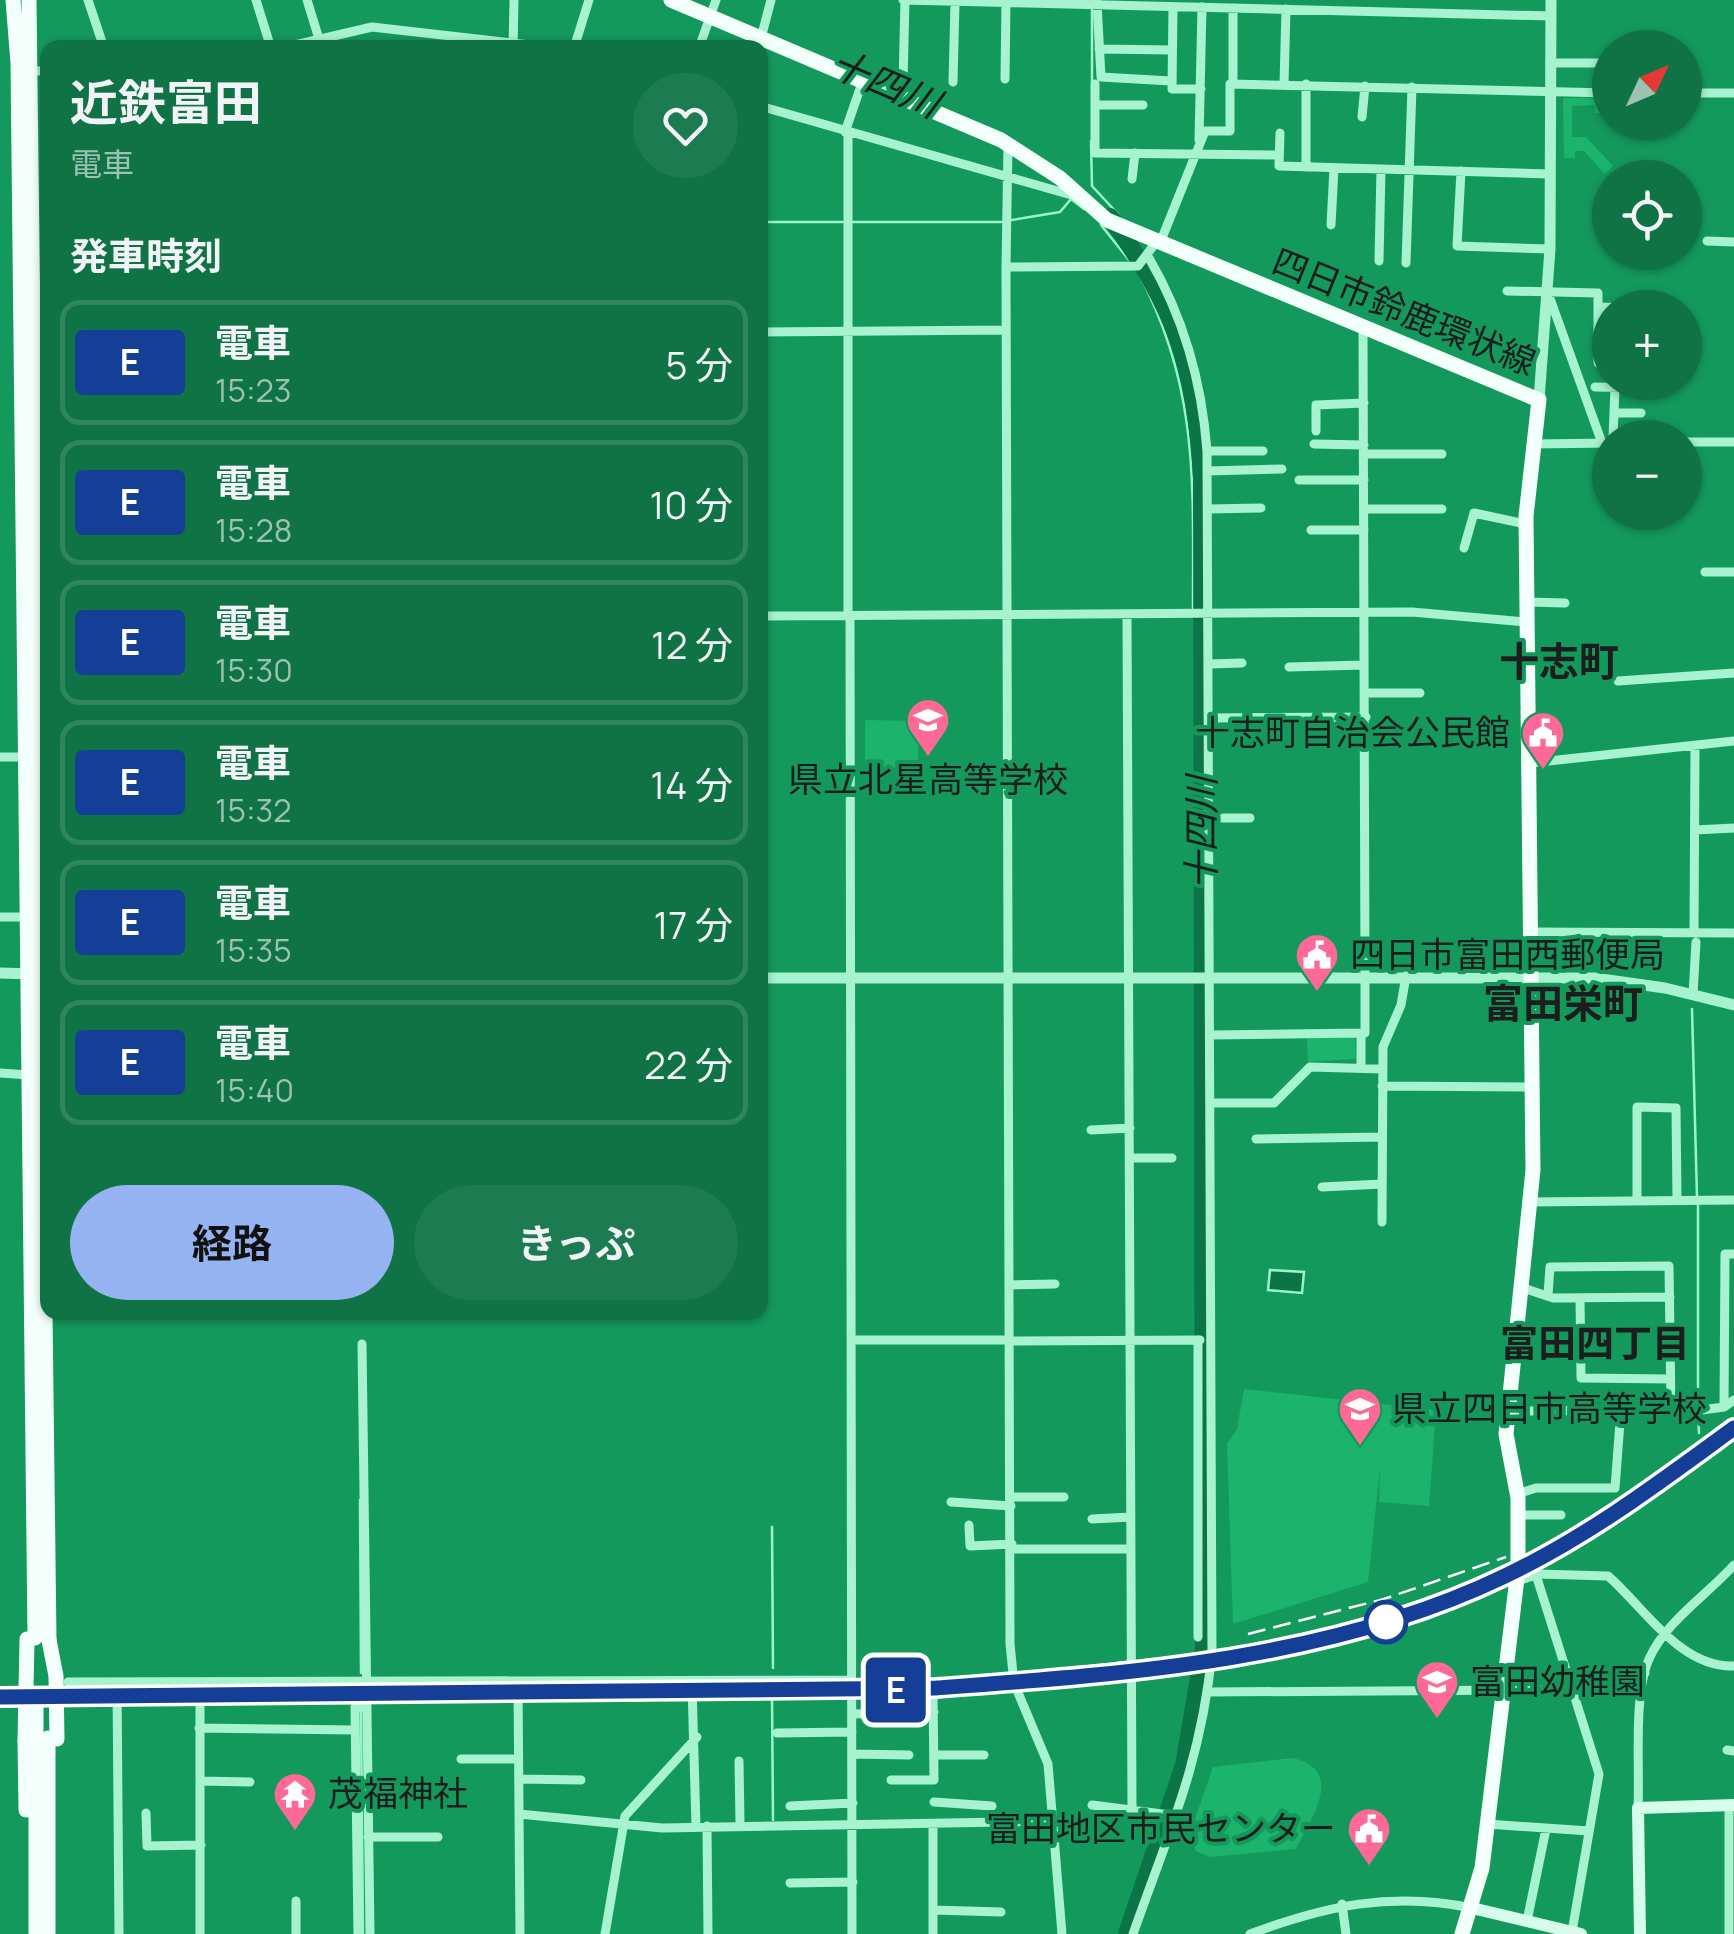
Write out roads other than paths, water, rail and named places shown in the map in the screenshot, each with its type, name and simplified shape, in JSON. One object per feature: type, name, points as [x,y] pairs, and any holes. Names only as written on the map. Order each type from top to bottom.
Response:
[{"type":"main road","points":[[12,0],[18,64],[30,916],[40,974],[37,1639]]},
{"type":"main road","points":[[29,0],[40,71]]},
{"type":"main road","name":"四日市鈴鹿環状線","points":[[671,0],[713,10],[863,80],[900,91],[1008,144],[1113,222],[1538,400],[1526,524],[1534,1087],[1529,1202],[1507,1411],[1507,1443],[1519,1515],[1504,1690],[1487,1824],[1472,1908],[1462,1934]]},
{"type":"main road","points":[[40,974],[29,1075],[34,1556],[50,1934]]},
{"type":"main road","points":[[34,1934],[42,1876],[42,1739]]},
{"type":"main road","points":[[34,1934],[42,1739]]},
{"type":"main road","points":[[1640,1934],[1638,1808],[1732,1806]]},
{"type":"main road","points":[[42,1876],[50,1934]]},
{"type":"main road","points":[[1472,1908],[1573,1933]]},
{"type":"street","points":[[88,0],[101,40]]},
{"type":"street","points":[[256,0],[268,40]]},
{"type":"street","points":[[307,0],[319,39]]},
{"type":"street","points":[[513,40],[514,0]]},
{"type":"street","points":[[577,40],[590,0]]},
{"type":"street","points":[[762,34],[771,0]]},
{"type":"street","points":[[900,91],[904,0],[1286,9],[1340,5],[1393,12],[1551,16]]},
{"type":"street","points":[[1392,0],[1393,12]]},
{"type":"street","points":[[1436,13],[1438,0]]},
{"type":"street","points":[[1538,400],[1550,249],[1552,0]]},
{"type":"street","points":[[953,82],[956,2]]},
{"type":"street","points":[[1004,78],[1006,2]]},
{"type":"street","points":[[1094,4],[1098,72],[1103,79],[1170,82]]},
{"type":"street","points":[[1177,5],[1172,89],[1201,88]]},
{"type":"street","points":[[1198,153],[1202,8]]},
{"type":"street","points":[[1230,155],[1233,8]]},
{"type":"street","points":[[1284,84],[1286,9]]},
{"type":"street","points":[[702,40],[713,10]]},
{"type":"street","points":[[315,40],[372,27],[480,40]]},
{"type":"street","points":[[1099,49],[1172,50]]},
{"type":"street","points":[[1550,63],[1592,63]]},
{"type":"street","points":[[852,1934],[847,132],[863,80]]},
{"type":"street","points":[[1096,84],[1095,153],[1279,156]]},
{"type":"street","points":[[1233,84],[1592,93]]},
{"type":"street","points":[[1306,84],[1306,167]]},
{"type":"street","points":[[1362,116],[1365,86]]},
{"type":"street","points":[[1406,263],[1412,87]]},
{"type":"street","points":[[1702,93],[1734,93]]},
{"type":"street","points":[[1096,105],[1143,104]]},
{"type":"street","points":[[768,108],[1080,195]]},
{"type":"street","points":[[1006,268],[1138,266],[1149,258],[1159,242],[1206,131],[1230,131]]},
{"type":"street","points":[[1280,133],[1280,166],[1550,174]]},
{"type":"street","points":[[1008,144],[1005,222],[1011,1672],[1048,1764],[1062,1934]]},
{"type":"street","points":[[1132,179],[1135,153]]},
{"type":"street","points":[[1332,226],[1334,168]]},
{"type":"street","points":[[1379,261],[1380,169]]},
{"type":"street","points":[[1460,171],[1457,246],[1550,249]]},
{"type":"street","points":[[1707,241],[1734,242]]},
{"type":"street","points":[[1149,258],[1173,307],[1194,369],[1207,470],[1211,1103],[1198,1638]]},
{"type":"street","points":[[1507,291],[1592,292]]},
{"type":"street","points":[[1548,293],[1599,420]]},
{"type":"street","points":[[1210,1035],[1365,1032],[1363,328]]},
{"type":"street","points":[[768,332],[1006,330]]},
{"type":"street","points":[[1613,420],[1614,400]]},
{"type":"street","points":[[1316,431],[1316,404],[1364,404]]},
{"type":"street","points":[[1614,414],[1641,413]]},
{"type":"street","points":[[1534,444],[1592,442]]},
{"type":"street","points":[[1702,442],[1734,442]]},
{"type":"street","points":[[1314,444],[1442,454]]},
{"type":"street","points":[[1206,451],[1263,451]]},
{"type":"street","points":[[1207,470],[1282,469]]},
{"type":"street","points":[[1299,480],[1364,480]]},
{"type":"street","points":[[1208,509],[1261,508]]},
{"type":"street","points":[[1364,509],[1442,509]]},
{"type":"street","points":[[1464,548],[1474,513],[1526,524]]},
{"type":"street","points":[[1312,530],[1364,530]]},
{"type":"street","points":[[1705,572],[1734,572]]},
{"type":"street","points":[[1527,602],[1565,603]]},
{"type":"street","points":[[768,616],[1441,612],[1527,622]]},
{"type":"street","points":[[1126,614],[1132,1810]]},
{"type":"street","points":[[1209,664],[1242,663]]},
{"type":"street","points":[[1289,667],[1364,666]]},
{"type":"street","points":[[1618,680],[1734,673]]},
{"type":"street","points":[[1365,692],[1420,692]]},
{"type":"street","points":[[1209,718],[1366,717]]},
{"type":"street","points":[[1530,763],[1734,741]]},
{"type":"street","points":[[1694,931],[1695,748]]},
{"type":"street","points":[[0,757],[26,757]]},
{"type":"street","points":[[1209,818],[1250,818]]},
{"type":"street","points":[[1695,830],[1734,828]]},
{"type":"street","points":[[0,917],[30,916]]},
{"type":"street","points":[[1530,932],[1734,932]]},
{"type":"street","points":[[1693,994],[1696,942]]},
{"type":"street","points":[[0,974],[40,974]]},
{"type":"street","points":[[1382,1222],[1383,1046],[1401,1005],[1406,976]]},
{"type":"street","points":[[768,978],[1607,978],[1734,1005]]},
{"type":"street","points":[[1360,1033],[1361,1067]]},
{"type":"street","points":[[1211,1103],[1274,1103],[1310,1067],[1383,1068]]},
{"type":"street","points":[[0,1073],[29,1075]]},
{"type":"street","points":[[1382,1086],[1534,1087]]},
{"type":"street","points":[[1637,1201],[1637,1107],[1676,1108],[1677,1200]]},
{"type":"street","points":[[1091,1130],[1130,1128]]},
{"type":"street","points":[[1256,1139],[1382,1137]]},
{"type":"street","points":[[1130,1158],[1172,1158]]},
{"type":"street","points":[[1322,1187],[1382,1184]]},
{"type":"street","points":[[1529,1202],[1734,1200]]},
{"type":"street","points":[[1724,1408],[1729,1303],[1724,1254],[1734,1254]]},
{"type":"street","points":[[1548,1296],[1550,1267],[1669,1266],[1670,1410]]},
{"type":"street","points":[[1010,1285],[1054,1284]]},
{"type":"street","points":[[1518,1286],[1548,1296],[1670,1297]]},
{"type":"street","points":[[1580,1298],[1582,1378],[1670,1380]]},
{"type":"street","points":[[852,1340],[1205,1340]]},
{"type":"street","points":[[1133,1934],[1173,1814],[1196,1760],[1208,1692],[1205,1340]]},
{"type":"street","points":[[362,1344],[363,1707],[370,1934]]},
{"type":"street","points":[[1507,1411],[1698,1410],[1724,1408],[1734,1400]]},
{"type":"street","points":[[1517,1494],[1536,1488],[1615,1488],[1621,1409]]},
{"type":"street","points":[[951,1502],[1064,1497]]},
{"type":"street","points":[[1519,1515],[1562,1515]]},
{"type":"street","points":[[1092,1519],[1131,1517]]},
{"type":"street","points":[[969,1525],[970,1546],[1130,1549]]},
{"type":"street","points":[[1638,1808],[1645,1673],[1666,1634],[1734,1565]]},
{"type":"street","points":[[1536,1575],[1600,1774],[1573,1933]]},
{"type":"street","points":[[1515,1582],[1536,1575],[1608,1576],[1666,1634],[1713,1666],[1734,1666]]},
{"type":"street","points":[[1208,1692],[1504,1690],[1602,1684],[1627,1672],[1645,1673]]},
{"type":"street","points":[[68,1682],[365,1678],[852,1680]]},
{"type":"street","points":[[117,1682],[120,1934]]},
{"type":"street","points":[[692,1686],[708,1934]]},
{"type":"street","points":[[518,1687],[520,1934]]},
{"type":"street","points":[[200,1688],[200,1934]]},
{"type":"street","points":[[891,1780],[934,1780],[934,1694]]},
{"type":"street","points":[[358,1934],[355,1730],[363,1707]]},
{"type":"street","points":[[852,1714],[934,1712]]},
{"type":"street","points":[[199,1728],[355,1730]]},
{"type":"street","points":[[778,1733],[852,1732]]},
{"type":"street","points":[[605,1934],[622,1826],[629,1810],[696,1737]]},
{"type":"street","points":[[853,1754],[908,1755]]},
{"type":"street","points":[[934,1754],[984,1755]]},
{"type":"street","points":[[462,1759],[518,1758]]},
{"type":"street","points":[[740,1760],[740,1824]]},
{"type":"street","points":[[518,1779],[581,1780]]},
{"type":"street","points":[[200,1781],[250,1782]]},
{"type":"street","points":[[933,1934],[934,1801],[992,1806]]},
{"type":"street","points":[[790,1806],[853,1803]]},
{"type":"street","points":[[1092,1805],[1173,1814]]},
{"type":"street","points":[[1731,1928],[1732,1806]]},
{"type":"street","points":[[146,1813],[147,1846],[201,1846]]},
{"type":"street","points":[[519,1814],[622,1826],[1054,1821]]},
{"type":"street","points":[[1487,1824],[1589,1832]]},
{"type":"street","points":[[1528,1922],[1546,1828]]},
{"type":"street","points":[[368,1837],[438,1836]]},
{"type":"street","points":[[790,1883],[853,1882]]},
{"type":"street","points":[[1250,1934],[1342,1904],[1390,1898],[1472,1908]]},
{"type":"street","points":[[296,1900],[296,1934]]},
{"type":"street","points":[[1342,1904],[1346,1934]]},
{"type":"street","points":[[933,1910],[1001,1912]]},
{"type":"waterway","points":[[1092,0],[1092,83]]},
{"type":"waterway","points":[[1091,141],[1092,186],[1118,214]]},
{"type":"waterway","points":[[1012,220],[1060,212],[1071,199],[1084,209]]},
{"type":"waterway","name":"十四川","points":[[1110,217],[1151,280],[1178,339],[1194,403],[1202,478],[1204,1649],[1184,1765],[1127,1934]]},
{"type":"waterway","points":[[768,222],[843,222]]},
{"type":"waterway","points":[[852,222],[1004,222]]},
{"type":"waterway","points":[[1101,225],[1129,260]]},
{"type":"waterway","points":[[1139,274],[1159,316],[1182,397],[1192,478],[1193,608]]},
{"type":"waterway","points":[[1692,1009],[1697,1197]]},
{"type":"waterway","points":[[1698,1205],[1698,1407]]},
{"type":"waterway","points":[[1698,1415],[1699,1433]]},
{"type":"waterway","points":[[360,1500],[361,1673]]},
{"type":"waterway","points":[[772,1527],[773,1668]]},
{"type":"waterway","points":[[361,1685],[361,1702]]},
{"type":"waterway","points":[[772,1696],[773,1820]]},
{"type":"waterway","points":[[361,1710],[363,1934]]},
{"type":"railway","points":[[0,1691],[935,1683],[1236,1650],[1389,1616],[1494,1576],[1604,1516],[1734,1421]]},
{"type":"railway","points":[[1248,1634],[1384,1599],[1506,1557]]},
{"type":"train","name":"E","points":[[0,1697],[936,1688],[1070,1677],[1264,1650],[1389,1621],[1503,1577],[1606,1521],[1734,1428]]},
{"type":"place","name":"県立北星高等学校","points":[[928,758]]},
{"type":"place","name":"十志町自治会公民館","points":[[1543,771]]},
{"type":"place","name":"四日市富田西郵便局","points":[[1317,993]]},
{"type":"place","name":"県立四日市高等学校","points":[[1360,1447]]},
{"type":"place","name":"富田幼稚園","points":[[1437,1720]]},
{"type":"place","name":"茂福神社","points":[[295,1832]]},
{"type":"place","name":"富田地区市民センター","points":[[1369,1867]]},
{"type":"district","name":"十志町","points":[[1559,662]]},
{"type":"district","name":"富田栄町","points":[[1563,1004]]},
{"type":"district","name":"富田四丁目","points":[[1595,1344]]}]
